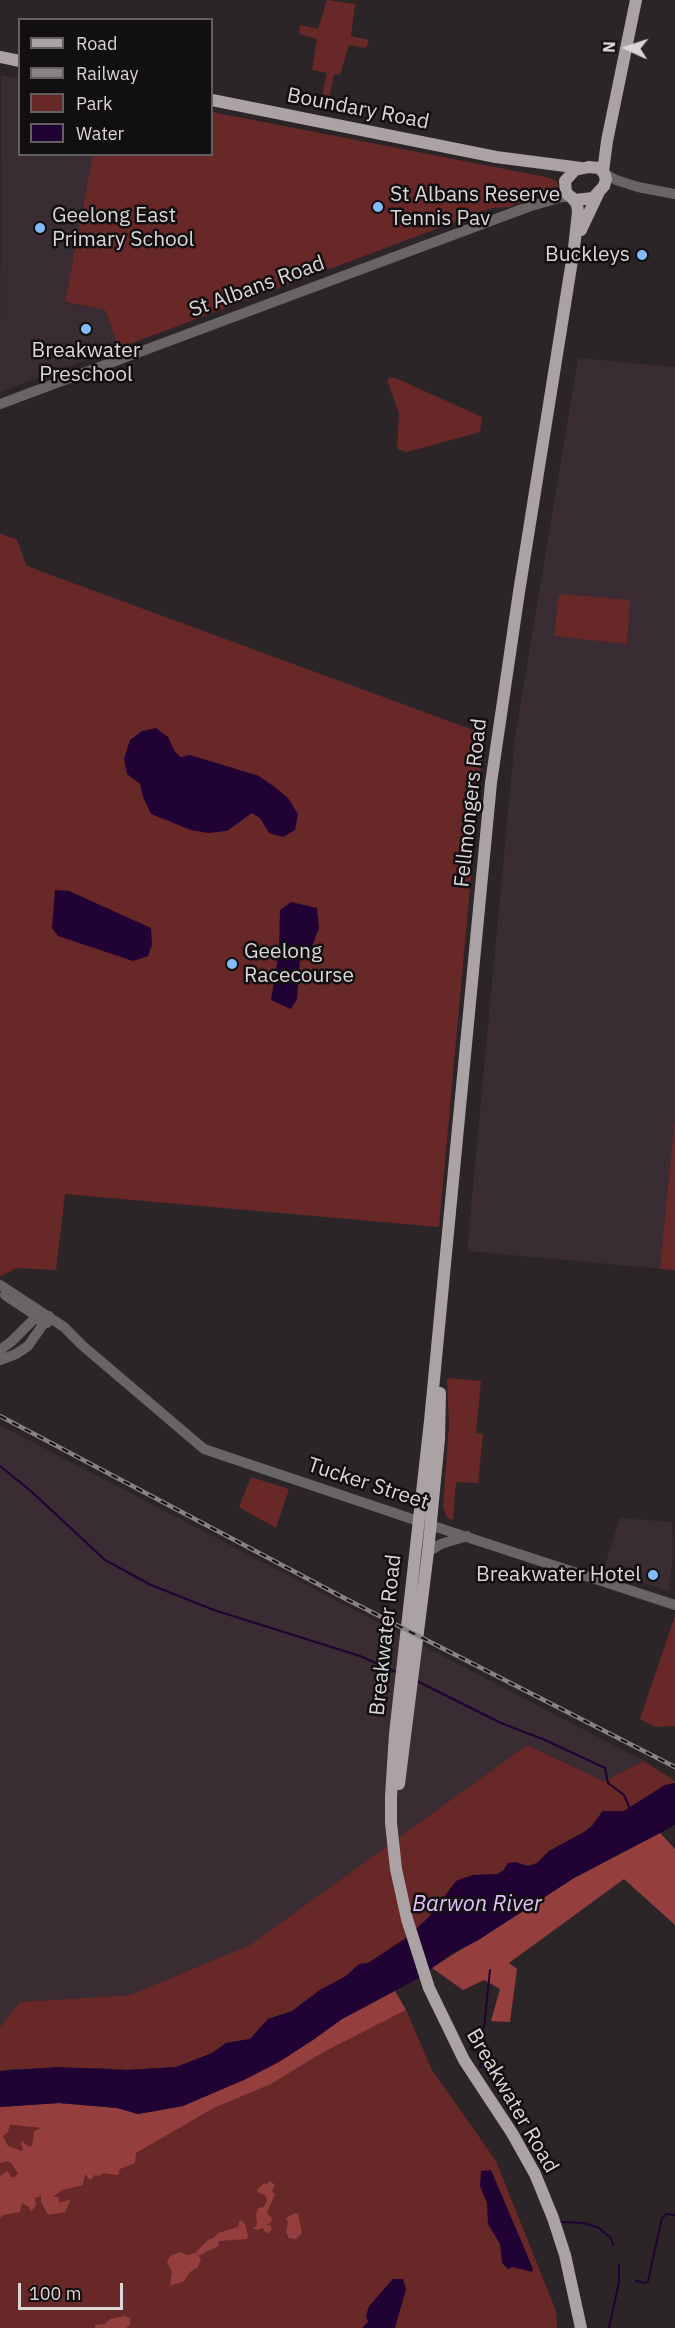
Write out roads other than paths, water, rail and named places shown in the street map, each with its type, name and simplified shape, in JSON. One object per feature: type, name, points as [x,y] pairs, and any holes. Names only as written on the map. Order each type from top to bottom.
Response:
[{"type":"main road","points":[[607,143],[596,162],[570,173],[564,184],[566,193],[571,198],[586,200],[600,192],[606,181],[604,172],[607,143],[636,0]]},
{"type":"main road","points":[[0,57],[18,61]]},
{"type":"main road","name":"Boundary Road","points":[[213,100],[496,157],[566,168],[583,168]]},
{"type":"main road","name":"Boundary Road","points":[[496,157],[557,175],[564,184]]},
{"type":"main road","points":[[583,168],[595,167],[604,172]]},
{"type":"main road","name":"Fellmongers Road","points":[[574,248],[588,212],[600,192]]},
{"type":"main road","name":"Fellmongers Road","points":[[424,1523],[435,1366],[491,783],[574,248],[578,212],[576,203],[571,198]]},
{"type":"main road","name":"Breakwater Road","points":[[402,1896],[397,1829],[399,1780],[428,1552],[424,1523]]},
{"type":"main road","name":"Breakwater Road","points":[[424,1523],[411,1579],[392,1766],[393,1847],[402,1896],[416,1952],[439,2010],[464,2060],[524,2154],[544,2196],[561,2241],[581,2328]]},
{"type":"street","points":[[604,172],[616,180],[638,187],[675,194]]},
{"type":"street","name":"St Albans Road","points":[[528,207],[560,190],[564,184]]},
{"type":"street","points":[[600,192],[614,186],[638,187]]},
{"type":"street","name":"St Albans Road","points":[[0,404],[528,207],[562,197],[571,198]]},
{"type":"street","points":[[3,1290],[50,1321]]},
{"type":"street","name":"Tucker Street","points":[[3,1290],[19,1305],[50,1321],[77,1341],[204,1449],[675,1605]]},
{"type":"street","points":[[3,1348],[19,1327],[21,1314],[19,1305]]},
{"type":"street","points":[[3,1348],[50,1321]]},
{"type":"street","points":[[0,1360],[25,1348],[50,1321]]},
{"type":"street","points":[[428,1552],[441,1544],[467,1536]]},
{"type":"water","points":[[156,728],[168,737],[175,752],[181,757],[190,755],[259,776],[276,788],[288,798],[298,814],[295,830],[283,837],[269,833],[260,818],[252,813],[227,831],[208,833],[191,830],[151,814],[140,784],[127,774],[124,759],[130,740],[142,731]]},
{"type":"water","points":[[55,890],[69,891],[151,928],[152,945],[148,956],[133,961],[58,936],[52,928]]},
{"type":"water","points":[[291,902],[317,908],[319,928],[308,957],[300,959],[297,999],[291,1009],[271,1000],[279,951],[280,910]]},
{"type":"water","name":"Barwon River","points":[[675,1783],[675,1825],[574,1878],[477,1941],[451,1954],[417,1979],[342,2019],[279,2062],[244,2080],[183,2106],[138,2114],[117,2108],[59,2103],[0,2107],[0,2071],[57,2067],[127,2070],[176,2067],[212,2053],[226,2043],[250,2039],[268,2019],[292,2011],[320,1990],[346,1976],[359,1964],[368,1963],[406,1938],[429,1917],[456,1881],[473,1875],[497,1874],[503,1871],[508,1863],[515,1862],[528,1866],[537,1863],[549,1851],[592,1826],[603,1811],[624,1811],[665,1785]]},
{"type":"water","points":[[491,2170],[533,2269],[532,2272],[513,2267],[508,2269],[502,2263],[500,2244],[488,2224],[487,2203],[480,2186],[481,2171]]},
{"type":"water","points":[[393,2279],[403,2279],[406,2289],[395,2328],[362,2328],[368,2322],[366,2316],[369,2306]]},
{"type":"waterway","points":[[0,1466],[32,1492],[105,1560],[151,1585],[214,1610],[360,1656],[398,1673]]},
{"type":"waterway","points":[[417,1681],[501,1723],[545,1740],[605,1768],[608,1783],[624,1795],[630,1809]]},
{"type":"waterway","points":[[484,2028],[490,1970]]},
{"type":"waterway","points":[[470,2049],[474,2042]]},
{"type":"waterway","points":[[480,2067],[483,2049]]},
{"type":"waterway","points":[[636,2281],[646,2283],[648,2281],[662,2218],[667,2214],[675,2215]]},
{"type":"waterway","points":[[561,2222],[584,2223],[599,2228],[611,2238],[613,2245]]},
{"type":"waterway","points":[[609,2328],[619,2282],[619,2264]]},
{"type":"railway","points":[[0,1416],[346,1599],[675,1767]]},
{"type":"place","name":"St Albans Reserve Tennis Pav","points":[[378,207]]},
{"type":"place","name":"Geelong East Primary School","points":[[40,228]]},
{"type":"place","name":"Buckleys","points":[[642,255]]},
{"type":"place","name":"Breakwater Preschool","points":[[86,329]]},
{"type":"place","name":"Geelong Racecourse","points":[[232,964]]},
{"type":"place","name":"Breakwater Hotel","points":[[653,1575]]}]
